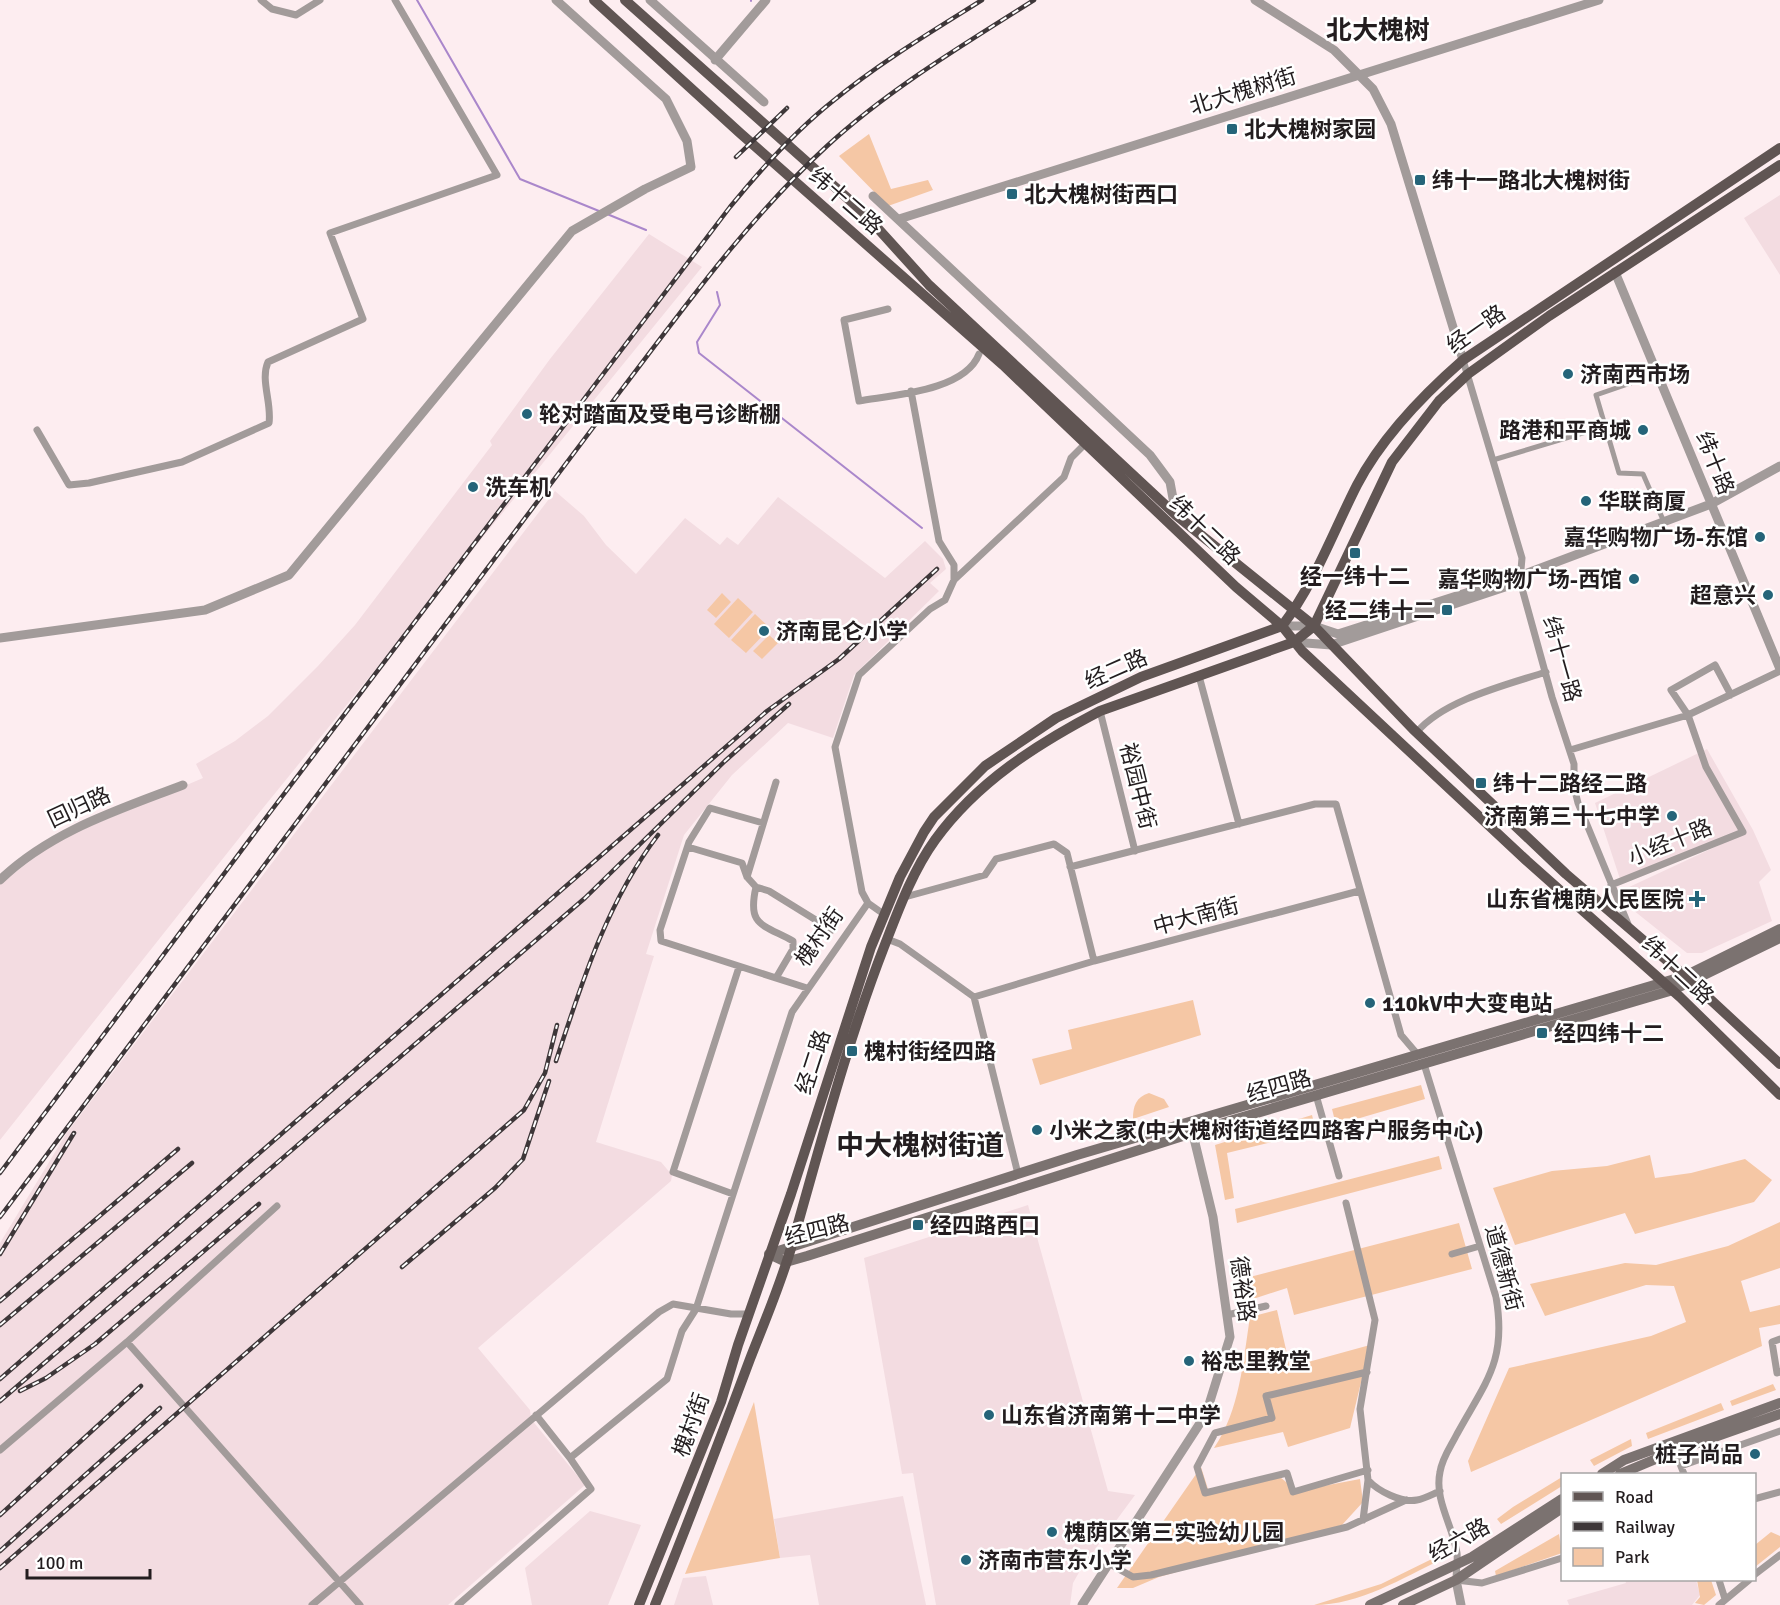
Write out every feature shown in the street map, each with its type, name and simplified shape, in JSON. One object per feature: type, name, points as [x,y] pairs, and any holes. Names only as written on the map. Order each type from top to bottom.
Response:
[{"type":"main road","name":"纬十二路","points":[[594,0],[740,134],[1003,365],[1236,587],[1282,626],[1294,642],[1527,861],[1673,990],[1780,1095]]},
{"type":"main road","name":"纬十二路","points":[[625,0],[863,212],[929,285],[1176,515],[1314,626],[1417,732],[1566,874],[1688,979],[1780,1064]]},
{"type":"main road","name":"经一路","points":[[1282,626],[1317,571],[1358,483],[1382,446],[1431,389],[1463,360],[1780,148]]},
{"type":"main road","name":"经一路","points":[[1294,642],[1314,626],[1392,462],[1439,401],[1468,374],[1615,272],[1780,165]]},
{"type":"main road","name":"经二路","points":[[770,1254],[871,947],[924,832],[934,817],[985,766],[1056,718],[1141,677],[1282,626]]},
{"type":"main road","name":"经二路","points":[[786,1262],[846,1058],[887,939],[905,897],[936,839],[974,795],[1005,767],[1100,711],[1294,642]]},
{"type":"main road","name":"经四路","points":[[770,1254],[786,1262],[1192,1127],[1673,990],[1688,979],[1780,929]]},
{"type":"main road","name":"经四路","points":[[770,1254],[1018,1174],[1316,1095],[1663,982],[1688,979],[1780,938]]},
{"type":"main road","name":"槐村街","points":[[639,1605],[717,1413],[748,1314],[770,1254]]},
{"type":"main road","name":"槐村街","points":[[655,1605],[703,1485],[786,1262]]},
{"type":"main road","points":[[1604,1473],[1624,1460],[1780,1404]]},
{"type":"main road","points":[[1622,1473],[1676,1451],[1780,1414]]},
{"type":"main road","name":"经六路","points":[[1370,1605],[1456,1566],[1561,1501]]},
{"type":"main road","name":"经六路","points":[[1403,1605],[1456,1580],[1561,1509]]},
{"type":"street","points":[[261,0],[272,9],[296,15],[320,0]]},
{"type":"street","points":[[37,430],[69,485],[89,483],[182,462],[269,423],[271,411],[264,370],[268,362],[363,320],[330,233],[497,175],[395,0]]},
{"type":"street","points":[[0,638],[205,610],[289,575],[572,231],[691,167],[687,141],[666,99],[556,0]]},
{"type":"street","points":[[650,0],[764,102]]},
{"type":"street","points":[[716,60],[766,0]]},
{"type":"street","points":[[1255,0],[1334,50],[1373,89],[1391,124],[1463,360]]},
{"type":"street","name":"北大槐树街","points":[[899,219],[1599,0]]},
{"type":"street","points":[[873,196],[1150,455],[1170,482],[1176,515]]},
{"type":"street","name":"纬十路","points":[[1615,272],[1616,281],[1780,670]]},
{"type":"street","points":[[888,309],[844,320],[859,401],[911,391],[958,378],[979,354]]},
{"type":"street","name":"纬十一路","points":[[1463,360],[1522,558],[1521,578],[1574,764],[1574,787],[1578,803],[1630,929]]},
{"type":"street","points":[[1657,374],[1596,394],[1619,473],[1643,474],[1664,522]]},
{"type":"street","points":[[911,391],[939,541],[954,565],[954,580]]},
{"type":"street","points":[[1493,460],[1606,426]]},
{"type":"street","points":[[868,903],[862,892],[835,747],[859,675],[930,609],[945,600],[954,580],[1064,477],[1071,458],[1086,442]]},
{"type":"street","name":"经二路","points":[[1282,626],[1314,626],[1338,634],[1521,578],[1664,522],[1712,507],[1780,466]]},
{"type":"street","name":"经二路","points":[[1294,642],[1331,645],[1712,507],[1780,472]]},
{"type":"street","points":[[1688,715],[1671,690],[1715,665],[1731,695]]},
{"type":"street","points":[[1570,750],[1688,715],[1780,670]]},
{"type":"street","points":[[1417,732],[1425,722],[1472,697],[1546,672]]},
{"type":"street","points":[[1199,675],[1239,824]]},
{"type":"street","name":"裕园中街","points":[[1070,867],[1136,851],[1100,711]]},
{"type":"street","name":"小经十路","points":[[1611,885],[1743,832],[1706,767],[1688,715]]},
{"type":"street","points":[[747,876],[776,782]]},
{"type":"street","name":"回归路","points":[[0,880],[34,852],[66,831],[183,785]]},
{"type":"street","points":[[1136,851],[1315,804],[1336,804],[1401,1035],[1421,1060]]},
{"type":"street","points":[[763,823],[710,808],[700,821],[688,847],[663,920],[661,941],[807,988]]},
{"type":"street","points":[[905,897],[985,874],[996,859],[1054,844],[1066,853],[1094,961]]},
{"type":"street","points":[[688,847],[742,863],[747,876],[756,887],[769,891],[832,930]]},
{"type":"street","points":[[756,887],[752,906],[753,914],[758,922],[793,941],[793,949],[776,978]]},
{"type":"street","name":"中大南街","points":[[974,997],[1094,961],[1359,891]]},
{"type":"street","name":"槐村街","points":[[570,1458],[667,1378],[682,1331],[696,1309],[792,1012],[868,903],[885,915]]},
{"type":"street","points":[[887,939],[900,944],[974,997],[1018,1174]]},
{"type":"street","points":[[733,1194],[673,1172],[739,967]]},
{"type":"street","name":"道德新街","points":[[1421,1060],[1497,1301],[1500,1322],[1499,1350],[1488,1382],[1445,1458],[1440,1472],[1440,1491],[1457,1553],[1456,1580]]},
{"type":"street","points":[[1316,1095],[1340,1176]]},
{"type":"street","name":"德裕路","points":[[1082,1605],[1206,1414],[1230,1337],[1213,1216],[1192,1127]]},
{"type":"street","points":[[1346,1203],[1375,1320],[1360,1409],[1368,1470],[1363,1520]]},
{"type":"street","points":[[0,1450],[127,1342],[277,1206]]},
{"type":"street","points":[[1452,1254],[1480,1246]]},
{"type":"street","points":[[312,1605],[659,1312],[674,1304],[696,1309],[748,1314]]},
{"type":"street","points":[[1227,1315],[1266,1306]]},
{"type":"street","points":[[1780,1339],[1772,1342],[1777,1373],[1780,1372]]},
{"type":"street","points":[[127,1342],[360,1605]]},
{"type":"street","points":[[1367,1372],[1266,1396],[1272,1418],[1215,1433],[1197,1467],[1205,1493],[1287,1473],[1293,1492],[1368,1470]]},
{"type":"street","points":[[458,1605],[591,1489],[536,1415]]},
{"type":"street","points":[[1681,1466],[1780,1431]]},
{"type":"street","points":[[1676,1451],[1684,1473]]},
{"type":"street","points":[[1368,1480],[1374,1486],[1406,1500],[1418,1500],[1440,1491]]},
{"type":"street","points":[[1756,1499],[1780,1492]]},
{"type":"street","points":[[1108,1563],[1133,1577],[1151,1575],[1347,1527],[1406,1500]]},
{"type":"street","points":[[1756,1574],[1780,1555]]},
{"type":"street","points":[[1461,1605],[1456,1580],[1482,1583],[1561,1559]]},
{"type":"street","points":[[1719,1581],[1725,1599]]},
{"type":"street","points":[[1719,1605],[1748,1581]]},
{"type":"shaded area","points":[[1780,195],[1780,275],[1744,218]]},
{"type":"shaded area","points":[[649,234],[702,267],[259,813],[0,1140],[0,884],[56,841],[203,778],[196,764],[235,741],[268,716],[318,666],[355,625],[492,445],[490,441],[550,359]]},
{"type":"shaded area","points":[[555,491],[584,516],[606,545],[636,574],[685,518],[720,545],[727,537],[738,545],[778,497],[885,578],[925,541],[943,559],[946,569],[930,583],[939,591],[854,675],[833,738],[788,723],[732,775],[684,835],[646,954],[654,956],[596,1142],[661,1162],[672,1175],[671,1181],[478,1348],[530,1410],[531,1419],[585,1485],[448,1605],[0,1605],[0,1243],[66,1134]]},
{"type":"shaded area","points":[[1707,749],[1753,830],[1771,870],[1759,882],[1772,921],[1702,953],[1687,953],[1633,910],[1627,888],[1743,834],[1620,879],[1595,803]]},
{"type":"shaded area","name":"山东省济南第十二中学","points":[[1028,1205],[1108,1491],[1135,1495],[1082,1567],[1073,1583],[1070,1605],[936,1605],[913,1473],[902,1474],[864,1258]]},
{"type":"shaded area","points":[[903,1496],[926,1605],[819,1605],[810,1555],[780,1558],[774,1519]]},
{"type":"shaded area","points":[[590,1511],[641,1525],[608,1605],[532,1605],[525,1568]]},
{"type":"shaded area","points":[[706,1576],[713,1605],[674,1605],[683,1578]]},
{"type":"shaded area","points":[[1625,1581],[1696,1581],[1700,1595],[1692,1605],[1569,1605],[1567,1600],[1626,1583]]},
{"type":"green space","points":[[869,134],[891,189],[928,180],[933,190],[888,206],[839,156]]},
{"type":"green space","points":[[722,593],[731,602],[716,618],[707,610]]},
{"type":"green space","points":[[738,598],[753,612],[729,638],[714,624]]},
{"type":"green space","points":[[755,614],[770,628],[746,653],[731,640]]},
{"type":"green space","points":[[769,635],[778,643],[762,659],[753,651]]},
{"type":"green space","points":[[1193,1000],[1201,1035],[1040,1085],[1032,1059],[1072,1049],[1068,1030]]},
{"type":"green space","points":[[1421,1085],[1425,1099],[1336,1125],[1332,1109]]},
{"type":"green space","points":[[1149,1093],[1164,1099],[1169,1107],[1133,1119],[1136,1103]]},
{"type":"green space","points":[[1312,1115],[1316,1131],[1227,1153],[1234,1198],[1225,1200],[1215,1145]]},
{"type":"green space","points":[[1650,1155],[1655,1178],[1691,1173],[1745,1159],[1772,1180],[1754,1202],[1635,1234],[1625,1213],[1515,1245],[1493,1188],[1552,1171],[1607,1166]]},
{"type":"green space","points":[[1439,1156],[1442,1169],[1237,1223],[1235,1209]]},
{"type":"green space","points":[[1780,1222],[1780,1268],[1741,1281],[1750,1312],[1780,1305],[1780,1324],[1759,1328],[1762,1346],[1471,1472],[1468,1461],[1509,1368],[1651,1336],[1686,1322],[1674,1286],[1646,1285],[1545,1316],[1530,1284],[1625,1263],[1656,1265],[1728,1246]]},
{"type":"green space","points":[[1459,1223],[1472,1269],[1294,1315],[1287,1288],[1250,1300],[1246,1278]]},
{"type":"green space","points":[[1277,1310],[1290,1367],[1370,1345],[1350,1428],[1288,1447],[1283,1432],[1214,1448],[1230,1418],[1235,1401],[1250,1317]]},
{"type":"green space","points":[[1773,1384],[1776,1390],[1732,1406],[1730,1401]]},
{"type":"green space","points":[[754,1402],[780,1558],[685,1574]]},
{"type":"green space","points":[[1721,1403],[1724,1410],[1648,1439],[1646,1433]]},
{"type":"green space","points":[[1631,1439],[1632,1446],[1594,1466],[1590,1460]]},
{"type":"green space","points":[[1201,1467],[1208,1489],[1253,1484],[1280,1477],[1297,1491],[1360,1479],[1363,1502],[1342,1525],[1159,1577],[1133,1588],[1117,1588]]},
{"type":"green space","points":[[1561,1478],[1561,1487],[1501,1524],[1497,1519]]},
{"type":"green space","points":[[1771,1532],[1780,1536],[1780,1547],[1756,1566],[1756,1544]]},
{"type":"green space","points":[[1559,1534],[1561,1553],[1496,1576],[1495,1571]]},
{"type":"green space","points":[[1440,1555],[1442,1559],[1380,1589],[1348,1600],[1314,1605],[1381,1584]]},
{"type":"green space","points":[[1697,1581],[1711,1581],[1716,1595],[1704,1605],[1695,1603],[1700,1597]]},
{"type":"waterway","points":[[417,0],[520,179],[599,211]]},
{"type":"waterway","points":[[607,214],[646,230]]},
{"type":"waterway","points":[[717,292],[720,305],[697,342],[699,353],[922,528]]},
{"type":"railway","points":[[0,1173],[268,815],[730,207],[791,138],[833,101],[887,61],[982,0]]},
{"type":"railway","points":[[0,1217],[622,389],[694,294],[745,232],[798,174],[851,125],[927,68],[1034,0]]},
{"type":"railway","points":[[736,157],[787,108]]},
{"type":"railway","points":[[0,1379],[767,711],[839,659],[937,569]]},
{"type":"railway","points":[[0,1401],[585,898],[725,761],[789,704]]},
{"type":"railway","points":[[556,1061],[586,972],[610,915],[624,887],[658,835]]},
{"type":"railway","points":[[0,1568],[524,1110],[545,1073],[557,1025]]},
{"type":"railway","points":[[402,1267],[495,1188],[523,1159],[549,1081]]},
{"type":"railway","points":[[0,1254],[74,1133]]},
{"type":"railway","points":[[0,1301],[178,1149]]},
{"type":"railway","points":[[0,1325],[192,1163]]},
{"type":"railway","points":[[20,1391],[46,1378],[95,1344],[259,1204]]},
{"type":"railway","points":[[0,1515],[141,1386]]},
{"type":"railway","points":[[0,1551],[160,1408]]},
{"type":"place","name":"北大槐树家园","points":[[1232,129]]},
{"type":"place","name":"纬十一路北大槐树街","points":[[1420,180]]},
{"type":"place","name":"北大槐树街西口","points":[[1012,194]]},
{"type":"place","name":"济南西市场","points":[[1568,374]]},
{"type":"place","name":"轮对踏面及受电弓诊断棚","points":[[527,414]]},
{"type":"place","name":"路港和平商城","points":[[1643,430]]},
{"type":"place","name":"洗车机","points":[[473,487]]},
{"type":"place","name":"华联商厦","points":[[1586,501]]},
{"type":"place","name":"嘉华购物广场-东馆","points":[[1760,537]]},
{"type":"place","name":"经一纬十二","points":[[1355,553]]},
{"type":"place","name":"嘉华购物广场-西馆","points":[[1634,579]]},
{"type":"place","name":"超意兴","points":[[1768,595]]},
{"type":"place","name":"经二纬十二","points":[[1447,610]]},
{"type":"place","name":"济南昆仑小学","points":[[764,631]]},
{"type":"place","name":"纬十二路经二路","points":[[1481,783]]},
{"type":"place","name":"济南第三十七中学","points":[[1672,816]]},
{"type":"place","name":"山东省槐荫人民医院","points":[[1697,899]]},
{"type":"place","name":"110kV中大变电站","points":[[1370,1003]]},
{"type":"place","name":"经四纬十二","points":[[1542,1033]]},
{"type":"place","name":"槐村街经四路","points":[[852,1051]]},
{"type":"place","name":"小米之家(中大槐树街道经四路客户服务中心)","points":[[1037,1130]]},
{"type":"place","name":"经四路西口","points":[[918,1225]]},
{"type":"place","name":"裕忠里教堂","points":[[1189,1361]]},
{"type":"place","name":"山东省济南第十二中学","points":[[989,1415]]},
{"type":"place","name":"桩子尚品","points":[[1755,1454]]},
{"type":"place","name":"槐荫区第三实验幼儿园","points":[[1052,1532]]},
{"type":"place","name":"济南市营东小学","points":[[966,1560]]},
{"type":"district","name":"北大槐树","points":[[1378,31]]},
{"type":"district","name":"中大槐树街道","points":[[920,1146]]}]
